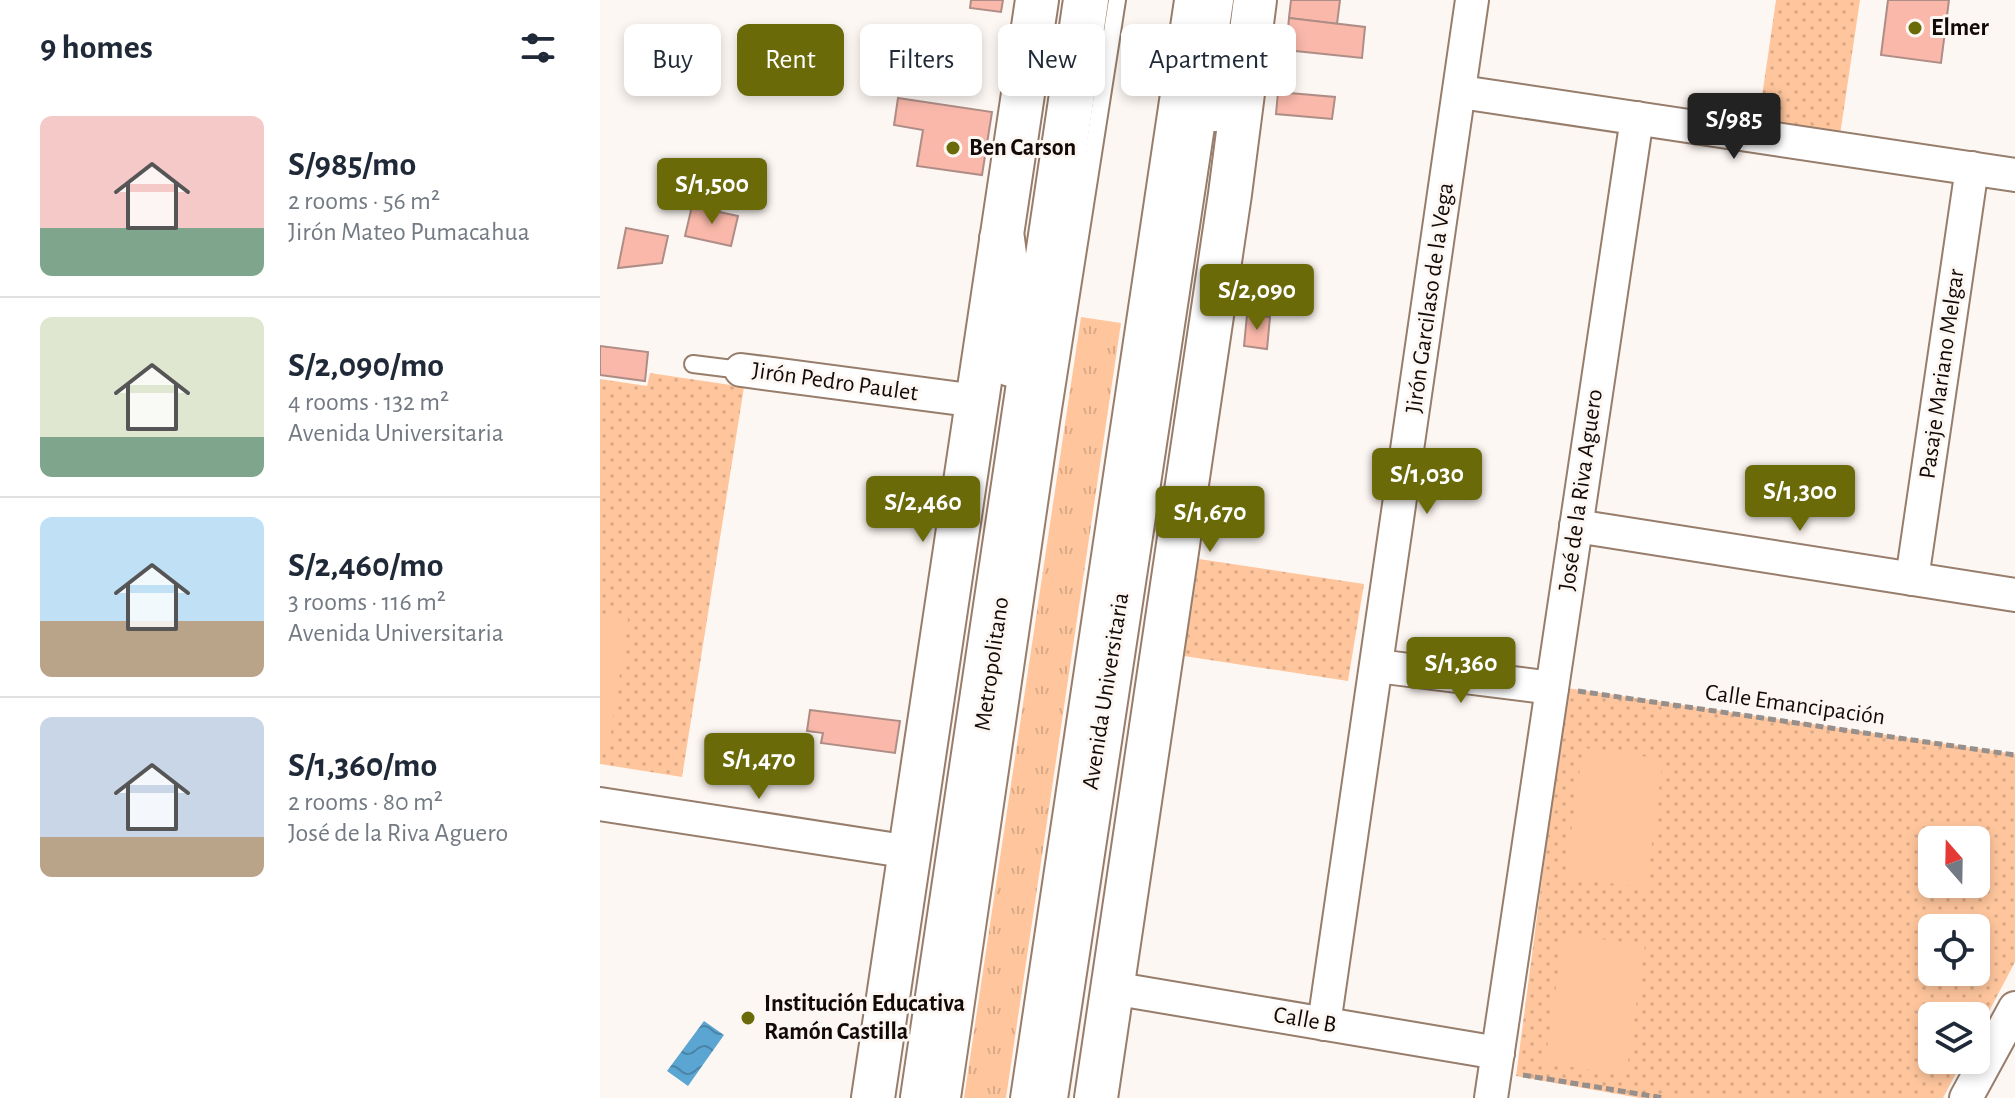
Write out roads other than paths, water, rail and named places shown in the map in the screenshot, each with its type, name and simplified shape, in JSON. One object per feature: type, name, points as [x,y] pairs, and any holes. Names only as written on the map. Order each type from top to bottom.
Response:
[{"type":"main road","points":[[923,1098],[1086,0]]},
{"type":"main road","name":"Avenida Universitaria","points":[[1045,1098],[1211,0]]},
{"type":"main road","points":[[1185,173],[1206,153],[1226,64],[1252,20]]},
{"type":"main road","points":[[1002,239],[1012,317],[1010,419],[1020,444]]},
{"type":"street","points":[[873,1098],[1037,0]]},
{"type":"street","name":"Jirón Garcilaso de la Vega","points":[[1324,1024],[1472,0]]},
{"type":"street","name":"Avenida Universitaria","points":[[1096,1098],[1230,194],[1252,20]]},
{"type":"street","points":[[1461,92],[2015,175]]},
{"type":"street","name":"José de la Riva Aguero","points":[[1491,1098],[1508,1064],[1560,689],[1576,526],[1637,118]]},
{"type":"street","name":"Pasaje Mariano Melgar","points":[[1912,579],[1972,168]]},
{"type":"street","name":"Jirón Pedro Paulet","points":[[741,370],[977,401]]},
{"type":"street","points":[[1576,526],[2015,595]]},
{"type":"street","points":[[1377,666],[1560,689]]},
{"type":"street","points":[[600,804],[910,852]]},
{"type":"street","name":"Calle B","points":[[1112,988],[1324,1024],[1508,1064]]},
{"type":"street","points":[[1966,1098],[2015,1008]]},
{"type":"lane","name":"Metropolitano","points":[[952,1098],[1051,422],[1117,0]]},
{"type":"lane","points":[[1019,1098],[1183,0]]},
{"type":"lane","name":"Jirón Pedro Paulet","points":[[693,364],[741,370]]},
{"type":"water","points":[[704,1021],[724,1035],[688,1086],[667,1071]]},
{"type":"place","name":"Elmer","points":[[1915,28]]},
{"type":"place","name":"Ben Carson","points":[[953,148]]},
{"type":"place","name":"Institución Educativa Ramón Castilla","points":[[748,1018]]}]
